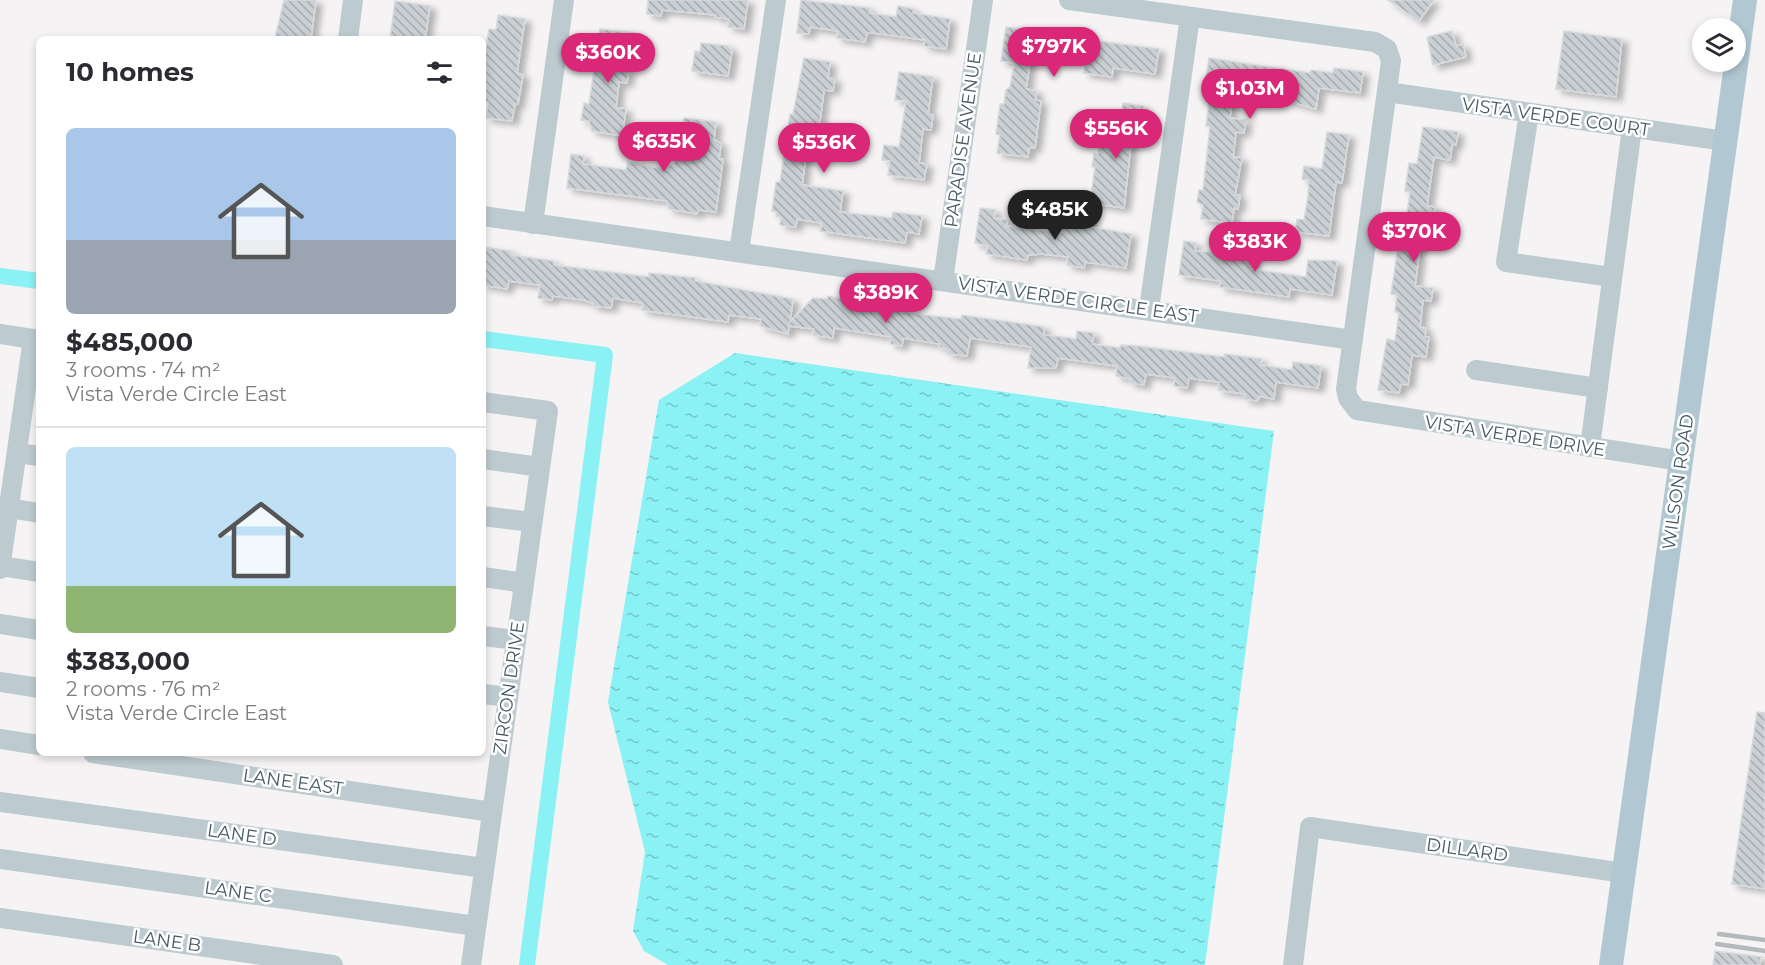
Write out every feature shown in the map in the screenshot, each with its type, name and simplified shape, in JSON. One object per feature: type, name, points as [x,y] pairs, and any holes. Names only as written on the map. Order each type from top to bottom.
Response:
[{"type":"main road","name":"WILSON ROAD","points":[[1611,965],[1745,0]]},
{"type":"street","points":[[348,36],[353,0]]},
{"type":"street","points":[[533,224],[564,0]]},
{"type":"street","points":[[739,252],[776,0]]},
{"type":"street","name":"PARADISE AVENUE","points":[[943,281],[982,0]]},
{"type":"street","points":[[1069,0],[1375,42],[1387,49],[1391,61],[1353,340]]},
{"type":"street","points":[[1149,309],[1190,17]]},
{"type":"street","name":"VISTA VERDE COURT","points":[[1387,92],[1725,141]]},
{"type":"street","points":[[1529,113],[1506,262],[1612,277]]},
{"type":"street","points":[[1590,447],[1632,128]]},
{"type":"street","name":"VISTA VERDE CIRCLE EAST","points":[[486,216],[1149,309],[1353,340]]},
{"type":"street","points":[[0,334],[36,339],[32,396],[17,453],[0,568],[36,572]]},
{"type":"street","name":"VISTA VERDE DRIVE","points":[[1353,340],[1346,389],[1352,405],[1363,413],[1681,461]]},
{"type":"street","points":[[1476,370],[1598,388]]},
{"type":"street","name":"ZIRCON DRIVE","points":[[471,965],[492,812],[491,752],[508,697],[548,411],[486,402]]},
{"type":"street","points":[[17,453],[36,456]]},
{"type":"street","points":[[486,459],[540,467]]},
{"type":"street","points":[[9,508],[36,512]]},
{"type":"street","points":[[486,516],[532,522]]},
{"type":"street","points":[[486,577],[524,583]]},
{"type":"street","points":[[0,624],[36,630]]},
{"type":"street","points":[[486,636],[516,640]]},
{"type":"street","points":[[0,682],[36,688]]},
{"type":"street","points":[[486,694],[508,697]]},
{"type":"street","points":[[0,739],[36,745]]},
{"type":"street","name":"LANE EAST","points":[[113,756],[492,812]]},
{"type":"street","name":"LANE D","points":[[0,802],[484,868]]},
{"type":"street","name":"DILLARD","points":[[1293,965],[1310,827],[1624,873]]},
{"type":"street","name":"LANE C","points":[[0,859],[476,926]]},
{"type":"street","name":"LANE B","points":[[0,918],[333,965]]},
{"type":"water","points":[[735,353],[1274,431],[1205,965],[668,965],[644,951],[633,931],[645,852],[608,702],[659,400]]},
{"type":"building","points":[[284,0],[316,0],[311,36],[275,36]]},
{"type":"building","points":[[648,0],[748,0],[744,29],[728,27],[729,19],[715,17],[716,15],[662,10],[661,16],[647,14]]},
{"type":"building","points":[[801,0],[870,8],[869,13],[896,17],[898,6],[914,9],[913,13],[950,19],[946,49],[924,46],[925,40],[874,33],[867,33],[865,42],[837,38],[838,31],[810,27],[809,34],[797,33]]},
{"type":"building","points":[[1388,0],[1434,0],[1419,21]]},
{"type":"building","points":[[395,1],[430,6],[425,36],[390,36]]},
{"type":"building","points":[[498,15],[525,19],[517,73],[523,75],[518,104],[515,104],[512,121],[486,118],[488,102],[486,102],[486,47],[489,29],[496,30]]},
{"type":"building","points":[[1006,27],[1045,33],[1046,28],[1075,32],[1074,38],[1159,49],[1155,74],[1113,68],[1112,77],[1084,73],[1086,56],[1032,49],[1026,89],[1037,91],[1035,100],[1041,101],[1035,148],[1029,148],[1028,157],[997,153],[1000,135],[996,134],[1000,104],[1004,104],[1006,90],[1010,87],[1014,63],[1001,61]]},
{"type":"building","points":[[600,29],[634,33],[632,46],[624,45],[621,70],[629,71],[627,83],[619,82],[616,108],[626,109],[622,136],[592,131],[589,121],[581,120],[584,103],[589,104]]},
{"type":"building","points":[[1452,31],[1456,46],[1463,44],[1466,57],[1433,65],[1427,37]]},
{"type":"building","points":[[1564,31],[1622,39],[1616,97],[1556,89]]},
{"type":"building","points":[[701,43],[728,46],[732,51],[728,76],[692,71],[695,51],[700,52]]},
{"type":"building","points":[[804,58],[830,62],[828,78],[835,79],[833,91],[824,90],[819,129],[810,127],[802,185],[843,191],[840,212],[892,218],[893,212],[922,216],[919,234],[907,232],[905,243],[820,231],[822,223],[797,219],[796,227],[780,225],[781,217],[776,216],[777,212],[772,211],[776,182],[780,182],[790,114],[793,114]]},
{"type":"building","points":[[1209,58],[1310,73],[1311,70],[1333,73],[1334,68],[1363,72],[1360,93],[1319,88],[1316,109],[1288,101],[1289,94],[1260,90],[1259,98],[1233,94],[1230,118],[1246,120],[1244,133],[1236,132],[1233,157],[1242,158],[1235,195],[1240,195],[1238,209],[1234,208],[1232,223],[1201,219],[1203,205],[1197,202],[1199,190],[1203,190],[1210,127],[1206,126],[1210,94],[1204,93]]},
{"type":"building","points":[[899,72],[933,77],[928,114],[933,115],[931,130],[923,129],[919,163],[927,164],[924,180],[888,175],[890,161],[882,160],[884,145],[899,147],[906,101],[895,100]]},
{"type":"building","points":[[1123,103],[1144,106],[1140,135],[1132,134],[1124,208],[1090,203],[1095,167],[1092,167],[1094,153],[1098,154],[1100,139],[1117,141]]},
{"type":"building","points":[[684,118],[716,122],[714,139],[721,144],[719,159],[723,159],[716,212],[698,210],[697,214],[669,209],[667,201],[567,188],[571,154],[584,156],[583,164],[626,170],[628,162],[668,170],[669,165],[674,166],[679,132],[682,132]]},
{"type":"building","points":[[1423,127],[1458,132],[1456,145],[1452,145],[1450,160],[1434,157],[1427,206],[1435,207],[1433,223],[1440,224],[1438,237],[1422,234],[1415,286],[1433,288],[1431,301],[1423,300],[1420,327],[1426,328],[1425,337],[1429,337],[1426,357],[1412,355],[1408,385],[1401,384],[1399,393],[1378,390],[1387,339],[1395,341],[1399,313],[1395,312],[1397,295],[1391,294],[1402,220],[1406,221],[1410,192],[1405,191],[1409,163],[1417,164]]},
{"type":"building","points":[[1327,132],[1349,135],[1342,183],[1336,182],[1329,236],[1295,232],[1297,219],[1304,220],[1308,196],[1309,180],[1302,179],[1304,166],[1322,169]]},
{"type":"building","points":[[980,208],[995,210],[994,218],[1007,220],[1006,226],[1061,233],[1064,213],[1091,217],[1090,227],[1131,234],[1126,268],[1085,262],[1084,268],[1067,265],[1068,257],[1042,254],[1028,255],[1027,260],[986,254],[988,246],[975,243]]},
{"type":"building","points":[[1184,241],[1196,243],[1195,251],[1253,255],[1251,269],[1306,277],[1308,260],[1337,261],[1332,295],[1290,289],[1289,297],[1220,287],[1221,281],[1179,275]]},
{"type":"building","points":[[486,247],[511,251],[511,255],[554,261],[554,265],[649,277],[649,273],[695,278],[695,281],[793,299],[790,322],[813,298],[827,299],[828,296],[923,315],[961,319],[962,315],[1044,327],[1044,335],[1076,339],[1077,331],[1094,333],[1092,344],[1120,348],[1121,345],[1138,346],[1224,357],[1225,354],[1261,359],[1260,365],[1292,370],[1293,362],[1321,366],[1318,388],[1276,382],[1274,399],[1259,396],[1258,401],[1244,399],[1245,394],[1218,390],[1219,382],[1189,378],[1187,388],[1174,386],[1175,378],[1146,374],[1144,385],[1130,383],[1131,379],[1116,376],[1117,366],[1058,358],[1056,368],[1028,368],[1031,347],[970,338],[967,356],[948,354],[948,349],[939,347],[940,344],[903,338],[902,346],[890,344],[891,337],[834,328],[833,338],[813,335],[814,329],[789,326],[788,334],[760,326],[761,319],[729,315],[728,322],[655,312],[642,310],[643,303],[613,298],[611,308],[593,306],[593,303],[584,300],[553,296],[552,300],[538,298],[540,285],[509,281],[507,289],[486,286]]},
{"type":"building","points":[[1757,712],[1765,713],[1765,889],[1732,884]]},
{"type":"building","points":[[1715,951],[1761,957],[1760,965],[1713,965]]},
{"type":"waterway","points":[[0,276],[36,281]]},
{"type":"waterway","points":[[486,339],[605,355],[527,965]]},
{"type":"railway","points":[[1719,934],[1765,940]]},
{"type":"railway","points":[[1717,944],[1765,951]]}]
